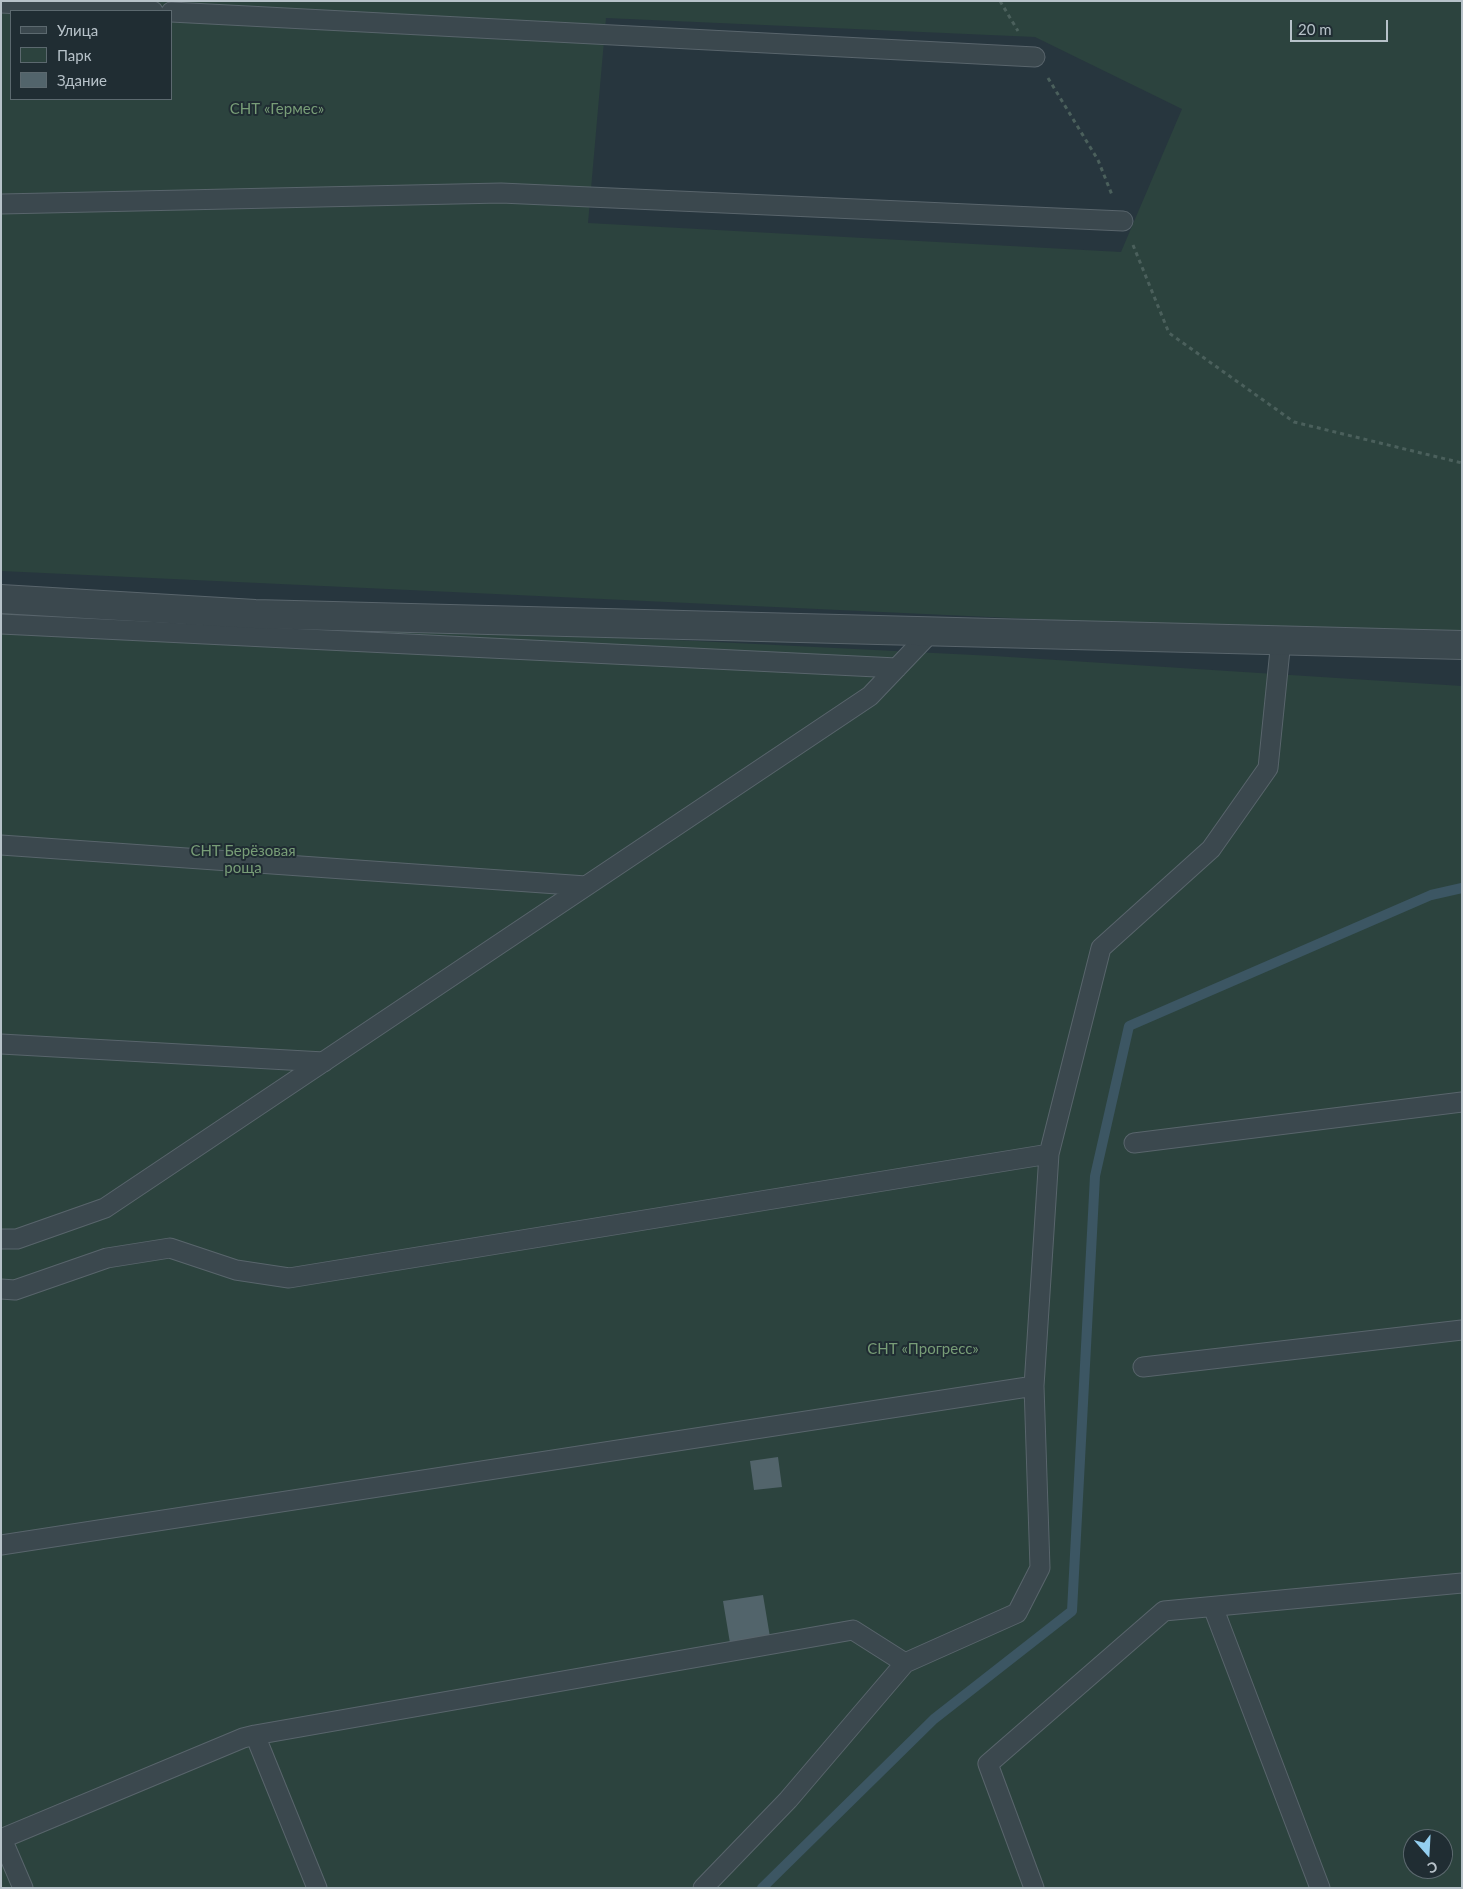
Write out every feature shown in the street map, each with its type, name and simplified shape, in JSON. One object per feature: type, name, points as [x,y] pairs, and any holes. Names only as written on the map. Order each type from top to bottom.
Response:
[{"type":"street","points":[[1,599],[255,614],[1462,645]]},
{"type":"lane","points":[[1,3],[75,4],[142,10]]},
{"type":"lane","points":[[172,12],[1035,57]]},
{"type":"lane","points":[[1,204],[501,193],[1123,221]]},
{"type":"lane","points":[[1,624],[897,668]]},
{"type":"lane","points":[[1,1238],[17,1239],[105,1208],[870,696],[932,631]]},
{"type":"lane","points":[[703,1888],[788,1800],[905,1663],[1017,1613],[1040,1568],[1034,1386],[1049,1154],[1101,948],[1211,849],[1268,768],[1281,640]]},
{"type":"lane","points":[[1,845],[586,886]]},
{"type":"lane","points":[[1,1044],[324,1062]]},
{"type":"lane","points":[[1134,1143],[1462,1102]]},
{"type":"lane","points":[[1,1289],[15,1290],[107,1258],[170,1248],[236,1270],[289,1278],[1049,1154]]},
{"type":"lane","points":[[1143,1367],[1462,1330]]},
{"type":"lane","points":[[1,1545],[1034,1386]]},
{"type":"lane","points":[[1034,1888],[988,1764],[1164,1612],[1462,1583]]},
{"type":"lane","points":[[1213,1606],[1320,1888]]},
{"type":"lane","points":[[23,1888],[2,1839],[243,1738],[853,1630],[905,1663]]},
{"type":"lane","points":[[255,1736],[318,1888]]},
{"type":"path","points":[[1000,1],[1098,160],[1169,333],[1294,422],[1462,463]]},
{"type":"green space","name":"СНТ «Гермес»","points":[[1,1],[1462,1],[1462,639],[1,571]],"holes":[[[606,18],[1035,37],[1182,109],[1121,252],[588,223]]]},
{"type":"green space","name":"СНТ «Прогресс»","points":[[1,606],[994,656],[1462,686],[1462,1888],[1,1888]]},
{"type":"building","points":[[778,1457],[782,1487],[754,1490],[750,1461]]},
{"type":"building","points":[[763,1595],[770,1637],[730,1643],[723,1601]]},
{"type":"waterway","points":[[762,1888],[934,1719],[1072,1611],[1095,1176],[1129,1026],[1431,895],[1462,888]]},
{"type":"park label","name":"СНТ Берёзовая роща","points":[[243,860]]}]
